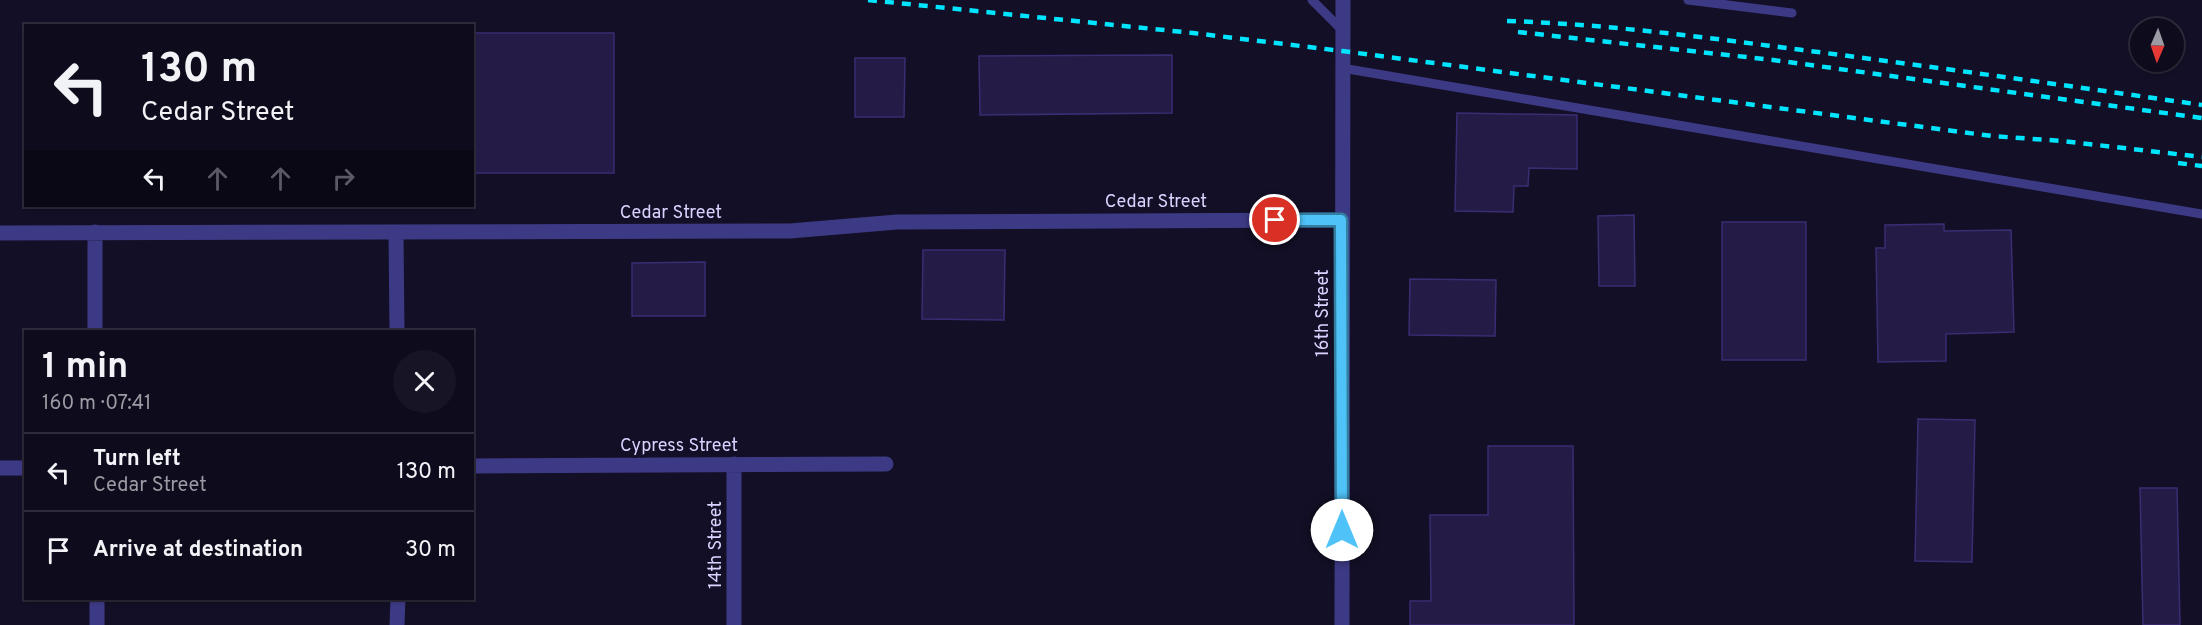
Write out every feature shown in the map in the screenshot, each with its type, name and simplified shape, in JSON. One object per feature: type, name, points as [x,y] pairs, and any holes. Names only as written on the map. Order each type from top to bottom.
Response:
[{"type":"street","name":"16th Street","points":[[1342,625],[1343,0]]},
{"type":"street","name":"Cedar Street","points":[[0,233],[790,231],[897,222],[1341,220]]},
{"type":"street","points":[[95,232],[95,330]]},
{"type":"street","points":[[396,233],[397,330]]},
{"type":"street","name":"14th Street","points":[[734,464],[734,625]]},
{"type":"street","name":"Cypress Street","points":[[474,466],[886,464]]},
{"type":"street","points":[[0,468],[24,468]]},
{"type":"street","points":[[97,600],[97,625]]},
{"type":"street","points":[[397,625],[398,600]]},
{"type":"lane","points":[[1312,0],[1342,30]]},
{"type":"lane","points":[[1688,0],[1792,13]]},
{"type":"lane","points":[[1342,68],[2202,214]]},
{"type":"building","points":[[474,33],[614,33],[614,173],[474,173]]},
{"type":"building","points":[[1172,55],[1172,113],[980,115],[979,56]]},
{"type":"building","points":[[855,58],[905,58],[904,117],[855,117]]},
{"type":"building","points":[[1457,113],[1577,115],[1577,169],[1529,168],[1528,186],[1514,186],[1513,212],[1455,211]]},
{"type":"building","points":[[1634,215],[1635,286],[1599,286],[1598,216]]},
{"type":"building","points":[[1722,222],[1806,222],[1806,360],[1722,360]]},
{"type":"building","points":[[1944,224],[1944,231],[2011,230],[2014,332],[1946,334],[1946,361],[1878,362],[1876,248],[1885,248],[1885,225]]},
{"type":"building","points":[[923,250],[1005,250],[1004,320],[922,319]]},
{"type":"building","points":[[705,262],[705,316],[632,316],[632,263]]},
{"type":"building","points":[[1410,279],[1496,280],[1495,336],[1409,335]]},
{"type":"building","points":[[1918,419],[1975,420],[1972,562],[1915,561]]},
{"type":"building","points":[[1488,446],[1573,446],[1574,625],[1410,625],[1410,601],[1431,601],[1430,515],[1488,515]]},
{"type":"building","points":[[2140,488],[2177,488],[2180,625],[2143,625]]},
{"type":"railway","points":[[868,0],[1193,33],[1992,136],[2062,141],[2202,157]]},
{"type":"railway","points":[[1507,21],[1621,28],[1696,37],[2202,105]]},
{"type":"railway","points":[[1518,32],[1773,60],[2202,118]]},
{"type":"railway","points":[[2178,163],[2202,166]]},
{"type":"route","points":[[1275,220],[1341,220],[1342,530]]}]
